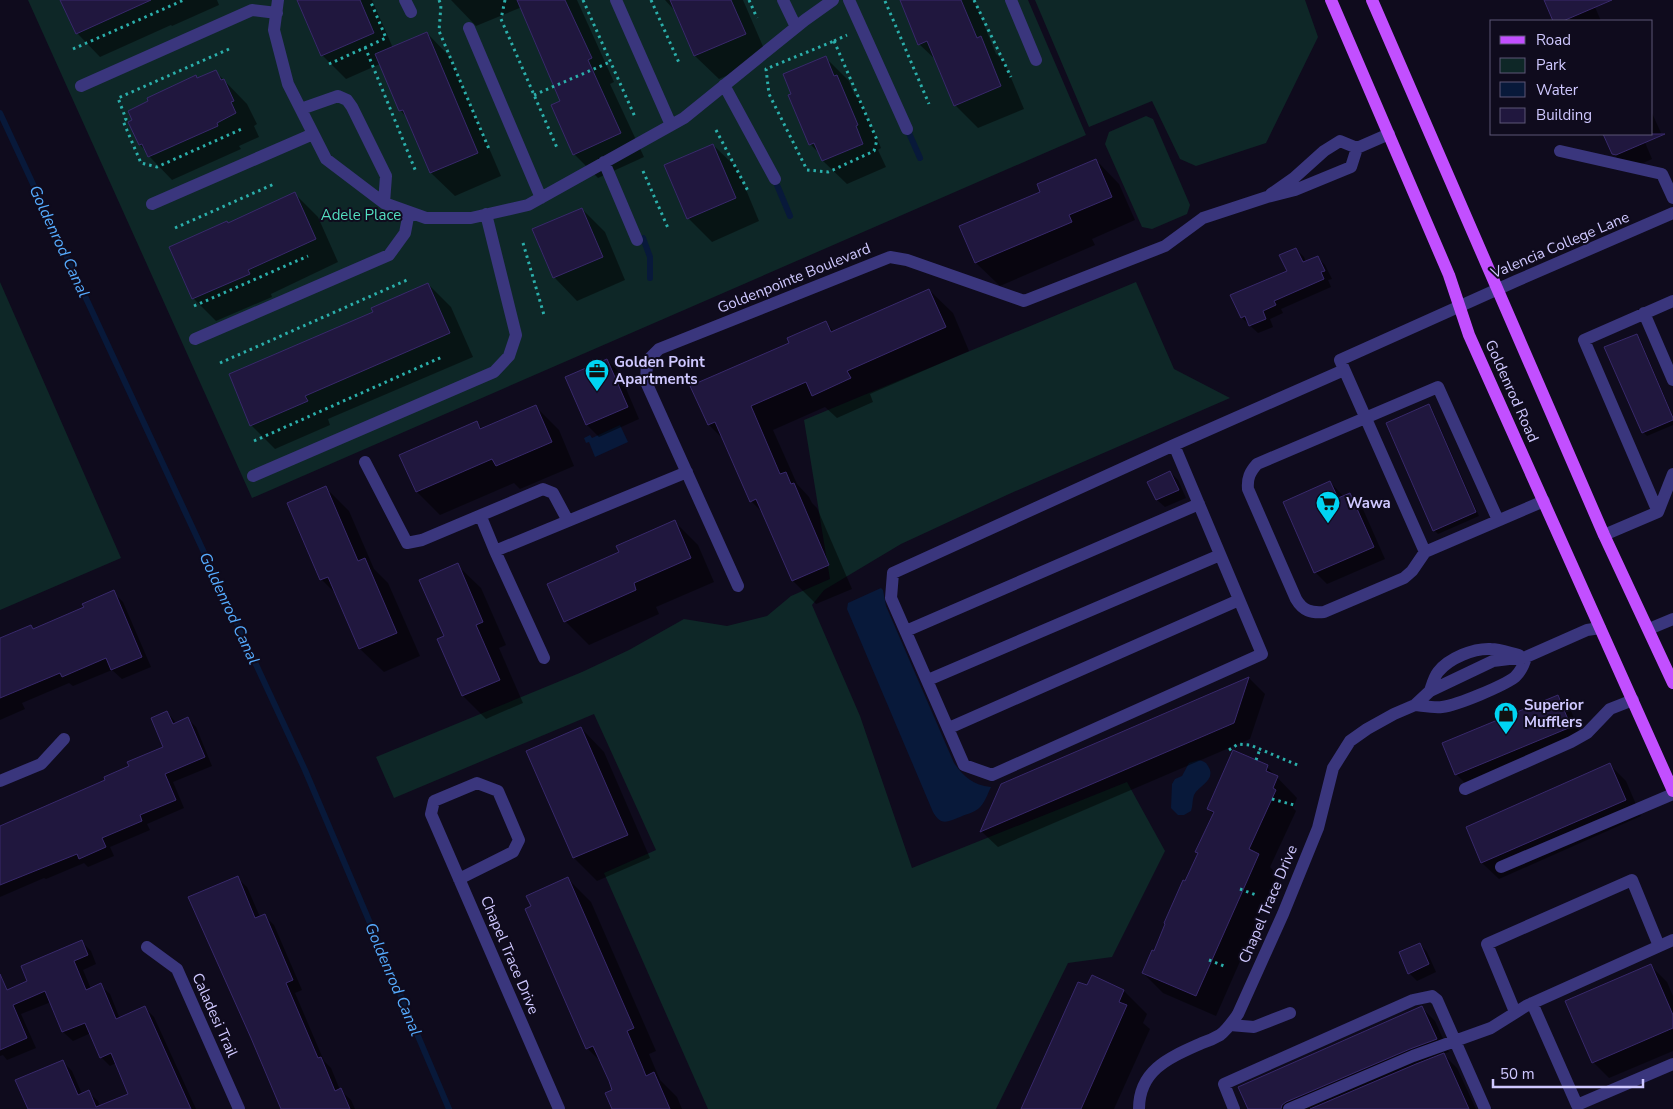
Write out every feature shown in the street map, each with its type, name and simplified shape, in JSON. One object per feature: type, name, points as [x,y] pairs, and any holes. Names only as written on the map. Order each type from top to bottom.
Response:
[{"type":"main road","name":"Goldenrod Road","points":[[1331,0],[1449,275],[1469,335],[1673,792]]},
{"type":"main road","name":"Goldenrod Road","points":[[1372,0],[1604,535],[1673,683]]},
{"type":"street","points":[[278,0],[274,30],[288,84],[326,159],[384,203],[426,218],[471,218],[528,205],[684,118],[796,27],[833,0]]},
{"type":"street","points":[[405,0],[411,12]]},
{"type":"street","points":[[616,0],[671,125]]},
{"type":"street","points":[[784,0],[796,27]]},
{"type":"street","points":[[849,0],[907,129]]},
{"type":"street","points":[[1012,0],[1036,60]]},
{"type":"street","points":[[81,86],[252,10],[277,13]]},
{"type":"street","points":[[469,28],[541,198]]},
{"type":"street","points":[[724,85],[775,179]]},
{"type":"street","points":[[301,109],[338,96],[347,100],[386,176],[384,203]]},
{"type":"street","points":[[152,204],[313,134]]},
{"type":"street","points":[[1357,148],[1389,134]]},
{"type":"street","name":"Goldenpointe Boulevard","points":[[738,586],[646,382],[647,361],[659,349],[890,256],[907,260],[1024,301],[1165,246],[1203,218],[1295,190],[1351,167],[1357,148],[1340,141],[1324,151],[1294,178],[1267,197]]},
{"type":"street","points":[[1560,151],[1662,174],[1673,198]]},
{"type":"street","points":[[604,162],[637,240]]},
{"type":"street","points":[[195,339],[389,255],[405,233],[409,212]]},
{"type":"street","name":"Valencia College Lane","points":[[1344,370],[1340,360],[1673,213]]},
{"type":"street","points":[[253,476],[494,372],[509,356],[516,335],[486,214]]},
{"type":"street","points":[[1658,512],[1584,340],[1673,301]]},
{"type":"street","points":[[1644,313],[1673,380]]},
{"type":"street","points":[[1174,445],[1262,654],[992,775],[964,765],[891,598],[893,573],[1174,445],[1344,370],[1425,552]]},
{"type":"street","points":[[1498,520],[1438,387],[1257,464],[1250,472],[1247,480],[1248,489],[1296,600],[1301,607],[1314,613],[1324,612],[1404,578],[1412,571],[1425,552],[1544,501]]},
{"type":"street","points":[[365,462],[407,543],[422,540],[480,517],[543,489],[553,493],[568,521]]},
{"type":"street","points":[[494,551],[687,472]]},
{"type":"street","points":[[1604,535],[1658,512],[1673,474]]},
{"type":"street","points":[[906,631],[1198,504]]},
{"type":"street","points":[[480,517],[544,658]]},
{"type":"street","points":[[928,680],[1220,555]]},
{"type":"street","points":[[948,728],[1240,600]]},
{"type":"street","points":[[1649,629],[1673,619]]},
{"type":"street","name":"Chapel Trace Drive","points":[[1139,1109],[1140,1095],[1152,1071],[1165,1061],[1220,1035],[1238,1014],[1283,914],[1318,828],[1333,768],[1350,741],[1394,714],[1415,705],[1430,691],[1493,661],[1526,657],[1587,630],[1600,628]]},
{"type":"street","name":"Chapel Trace Drive","points":[[1430,691],[1436,674],[1445,665],[1470,653],[1482,649],[1492,649],[1526,657]]},
{"type":"street","name":"Chapel Trace Drive","points":[[1415,705],[1441,707],[1454,705],[1514,678],[1523,668],[1526,657]]},
{"type":"street","points":[[1465,789],[1571,742],[1587,733],[1610,709],[1633,700]]},
{"type":"street","points":[[0,781],[41,764],[64,739]]},
{"type":"street","name":"Chapel Trace Drive","points":[[459,879],[513,852],[518,840],[498,792],[477,782],[434,801],[431,814],[459,879],[559,1109]]},
{"type":"street","points":[[1500,867],[1673,792]]},
{"type":"street","points":[[1515,1012],[1486,944],[1632,880],[1660,946]]},
{"type":"street","points":[[1289,1109],[1413,1056],[1491,1028],[1532,1003],[1673,940]]},
{"type":"street","name":"Caladesi Trail","points":[[147,947],[177,969],[239,1109]]},
{"type":"street","points":[[1234,1109],[1224,1084],[1413,1000],[1432,996],[1437,1000],[1456,1040],[1485,1109]]},
{"type":"street","points":[[1532,1003],[1577,1105],[1673,1064]]},
{"type":"street","points":[[1230,1025],[1254,1027],[1290,1013]]},
{"type":"path","points":[[73,49],[184,0]]},
{"type":"path","points":[[329,64],[386,38],[370,0]]},
{"type":"path","points":[[439,0],[441,5],[439,32],[489,149]]},
{"type":"path","points":[[505,0],[501,19],[558,150]]},
{"type":"path","points":[[583,0],[635,117]]},
{"type":"path","points":[[651,0],[680,65]]},
{"type":"path","points":[[749,0],[757,18]]},
{"type":"path","points":[[974,0],[1011,77]]},
{"type":"path","points":[[885,1],[929,104]]},
{"type":"path","points":[[834,41],[877,140],[874,151],[834,170],[828,172],[807,170],[769,94],[766,69],[834,41],[851,34]]},
{"type":"path","points":[[366,47],[416,172]]},
{"type":"path","points":[[229,49],[118,98],[126,119],[123,121],[141,164],[157,168],[244,128]]},
{"type":"path","points":[[534,95],[610,62]]},
{"type":"path","points":[[716,130],[748,191]]},
{"type":"path","points":[[643,172],[668,228]]},
{"type":"path","points":[[175,228],[274,184]]},
{"type":"path","points":[[523,243],[544,315]]},
{"type":"path","points":[[194,306],[308,256]]},
{"type":"path","points":[[220,363],[407,280]]},
{"type":"path","points":[[254,440],[442,357]]},
{"type":"path","points":[[1229,750],[1238,744],[1250,745],[1300,766]]},
{"type":"path","points":[[1256,760],[1260,749]]},
{"type":"path","points":[[1272,799],[1294,805]]},
{"type":"path","points":[[1240,889],[1256,895]]},
{"type":"path","points":[[1209,960],[1224,966]]},
{"type":"green space","name":"Adele Place","points":[[28,0],[1028,0],[1086,135],[252,498]]},
{"type":"green space","points":[[1035,0],[1305,0],[1318,37],[1266,143],[1196,166],[1180,159],[1152,101],[1089,127]]},
{"type":"green space","points":[[1146,116],[1153,119],[1190,205],[1187,214],[1152,229],[1142,227],[1105,144],[1109,132]]},
{"type":"green space","points":[[0,282],[121,558],[0,610]]},
{"type":"green space","points":[[1136,282],[1174,369],[1230,398],[1009,494],[901,544],[824,590],[812,605],[860,716],[912,868],[1127,782],[1165,851],[1112,957],[1068,963],[996,1109],[708,1109],[604,873],[656,850],[594,714],[394,798],[376,757],[582,672],[629,650],[684,619],[727,626],[767,616],[791,596],[830,579],[804,420]]},
{"type":"water","points":[[620,425],[628,442],[595,457],[589,442],[586,443],[584,438],[590,435],[592,438]]},
{"type":"water","points":[[881,588],[886,606],[954,763],[970,780],[991,787],[984,802],[978,809],[945,822],[939,819],[933,812],[847,609],[848,603]]},
{"type":"water","points":[[1199,760],[1207,765],[1210,771],[1209,779],[1196,791],[1191,811],[1184,815],[1178,815],[1171,808],[1172,784],[1175,779],[1182,776],[1189,763]]},
{"type":"building","points":[[60,0],[151,0],[76,34]]},
{"type":"building","points":[[297,0],[360,0],[374,33],[321,56]]},
{"type":"building","points":[[517,0],[565,0],[592,58],[588,60],[621,133],[573,155],[551,105],[560,101]]},
{"type":"building","points":[[670,0],[731,0],[746,34],[694,56]]},
{"type":"building","points":[[900,0],[961,0],[977,38],[981,36],[1001,86],[954,106],[927,41],[918,45]]},
{"type":"building","points":[[1544,0],[1612,0],[1565,20],[1553,20]]},
{"type":"building","points":[[427,32],[478,153],[430,173],[403,110],[399,111],[375,54]]},
{"type":"building","points":[[826,56],[834,76],[837,75],[858,125],[856,126],[863,144],[822,161],[814,143],[809,145],[788,95],[791,94],[783,74]]},
{"type":"building","points":[[216,70],[221,80],[224,79],[234,101],[231,102],[236,113],[217,123],[218,126],[148,157],[142,144],[139,145],[128,122],[132,120],[128,111],[148,101],[147,98],[196,75],[197,78]]},
{"type":"building","points":[[1665,134],[1616,155],[1612,154],[1603,135]]},
{"type":"building","points":[[713,144],[736,198],[687,219],[664,165]]},
{"type":"building","points":[[1096,159],[1112,197],[1069,215],[1072,222],[975,263],[959,226],[1040,192],[1037,184]]},
{"type":"building","points":[[295,192],[316,239],[248,270],[250,274],[192,299],[169,247],[227,221],[228,223]]},
{"type":"building","points":[[582,208],[603,257],[553,278],[532,229]]},
{"type":"building","points":[[1296,248],[1303,262],[1318,256],[1325,271],[1321,272],[1324,279],[1274,301],[1276,305],[1263,311],[1266,319],[1249,326],[1245,316],[1241,318],[1230,295],[1287,271],[1279,255]]},
{"type":"building","points":[[428,283],[450,333],[305,396],[308,401],[250,426],[229,374],[373,312],[371,308]]},
{"type":"building","points":[[929,289],[946,327],[847,371],[851,378],[812,396],[806,382],[751,406],[780,474],[786,472],[791,484],[794,483],[829,565],[792,581],[756,499],[750,502],[715,422],[708,425],[690,386],[789,343],[787,338],[826,321],[831,332]]},
{"type":"building","points":[[1637,334],[1673,418],[1673,420],[1642,433],[1604,347]]},
{"type":"building","name":"Golden Point Apartments","points":[[607,359],[628,407],[586,425],[565,377]]},
{"type":"building","name":"Wawa","points":[[1429,404],[1476,512],[1433,531],[1386,423]]},
{"type":"building","points":[[536,405],[552,442],[496,466],[492,459],[416,492],[399,455],[477,421],[480,429]]},
{"type":"building","points":[[1170,471],[1179,490],[1156,500],[1147,482]]},
{"type":"building","name":"Wawa","points":[[1330,481],[1338,498],[1350,493],[1374,547],[1314,573],[1283,502]]},
{"type":"building","points":[[326,486],[358,561],[365,558],[397,633],[359,649],[328,577],[320,580],[287,503]]},
{"type":"building","points":[[675,520],[691,558],[634,583],[636,590],[564,622],[547,584],[619,552],[616,546]]},
{"type":"building","points":[[458,563],[483,622],[476,625],[500,680],[462,696],[437,639],[444,636],[419,580]]},
{"type":"building","points":[[114,590],[142,657],[111,670],[106,658],[62,677],[60,673],[0,698],[0,638],[31,625],[33,629],[84,607],[82,604]]},
{"type":"building","points":[[1249,677],[1234,723],[980,832],[1001,784]]},
{"type":"building","name":"Superior Mufflers","points":[[1558,695],[1571,727],[1455,775],[1442,743]]},
{"type":"building","points":[[167,711],[173,724],[188,717],[205,757],[165,774],[176,800],[140,815],[142,821],[102,838],[106,847],[79,859],[77,854],[0,885],[0,826],[105,780],[104,777],[129,766],[127,762],[163,747],[151,718]]},
{"type":"building","points":[[581,727],[628,835],[573,858],[526,751]]},
{"type":"building","points":[[1233,750],[1268,765],[1266,771],[1278,776],[1273,788],[1276,790],[1249,849],[1259,854],[1196,996],[1142,973],[1152,950],[1154,951],[1183,880],[1185,881],[1198,853],[1195,852],[1214,812],[1207,809]]},
{"type":"building","points":[[1610,763],[1626,800],[1481,863],[1466,827]]},
{"type":"building","points":[[238,876],[255,918],[265,914],[293,980],[286,983],[318,1058],[321,1057],[335,1091],[341,1088],[350,1109],[281,1109],[188,897]]},
{"type":"building","points":[[568,877],[634,1028],[627,1031],[646,1076],[654,1072],[670,1109],[612,1109],[605,1093],[612,1090],[609,1081],[593,1046],[586,1049],[525,909],[531,906],[526,896]]},
{"type":"building","points":[[82,940],[88,955],[74,961],[86,990],[101,983],[116,1019],[145,1006],[191,1109],[28,1109],[15,1080],[63,1060],[78,1095],[89,1090],[96,1107],[128,1094],[111,1053],[100,1058],[85,1023],[62,1032],[45,991],[13,1005],[27,1038],[0,1050],[0,974],[7,990],[27,981],[21,966]]},
{"type":"building","points":[[1420,943],[1429,964],[1408,974],[1399,952]]},
{"type":"building","points":[[1651,964],[1673,1015],[1673,1028],[1592,1063],[1565,1001]]},
{"type":"building","points":[[1092,975],[1124,990],[1119,1002],[1127,1005],[1081,1109],[1021,1109],[1078,982],[1087,985]]},
{"type":"building","points":[[1422,1006],[1437,1039],[1286,1102],[1282,1105],[1281,1109],[1248,1109],[1238,1087]]},
{"type":"building","points":[[1444,1053],[1469,1109],[1310,1109],[1416,1064]]},
{"type":"waterway","name":"Goldenrod Canal","points":[[0,113],[305,770],[449,1109]]},
{"type":"waterway","points":[[909,133],[920,158]]},
{"type":"waterway","points":[[777,185],[790,216]]},
{"type":"waterway","points":[[643,238],[650,257],[650,278]]},
{"type":"place","name":"Golden Point Apartments","points":[[597,392]]},
{"type":"place","name":"Wawa","points":[[1328,524]]},
{"type":"place","name":"Superior Mufflers","points":[[1506,735]]}]
